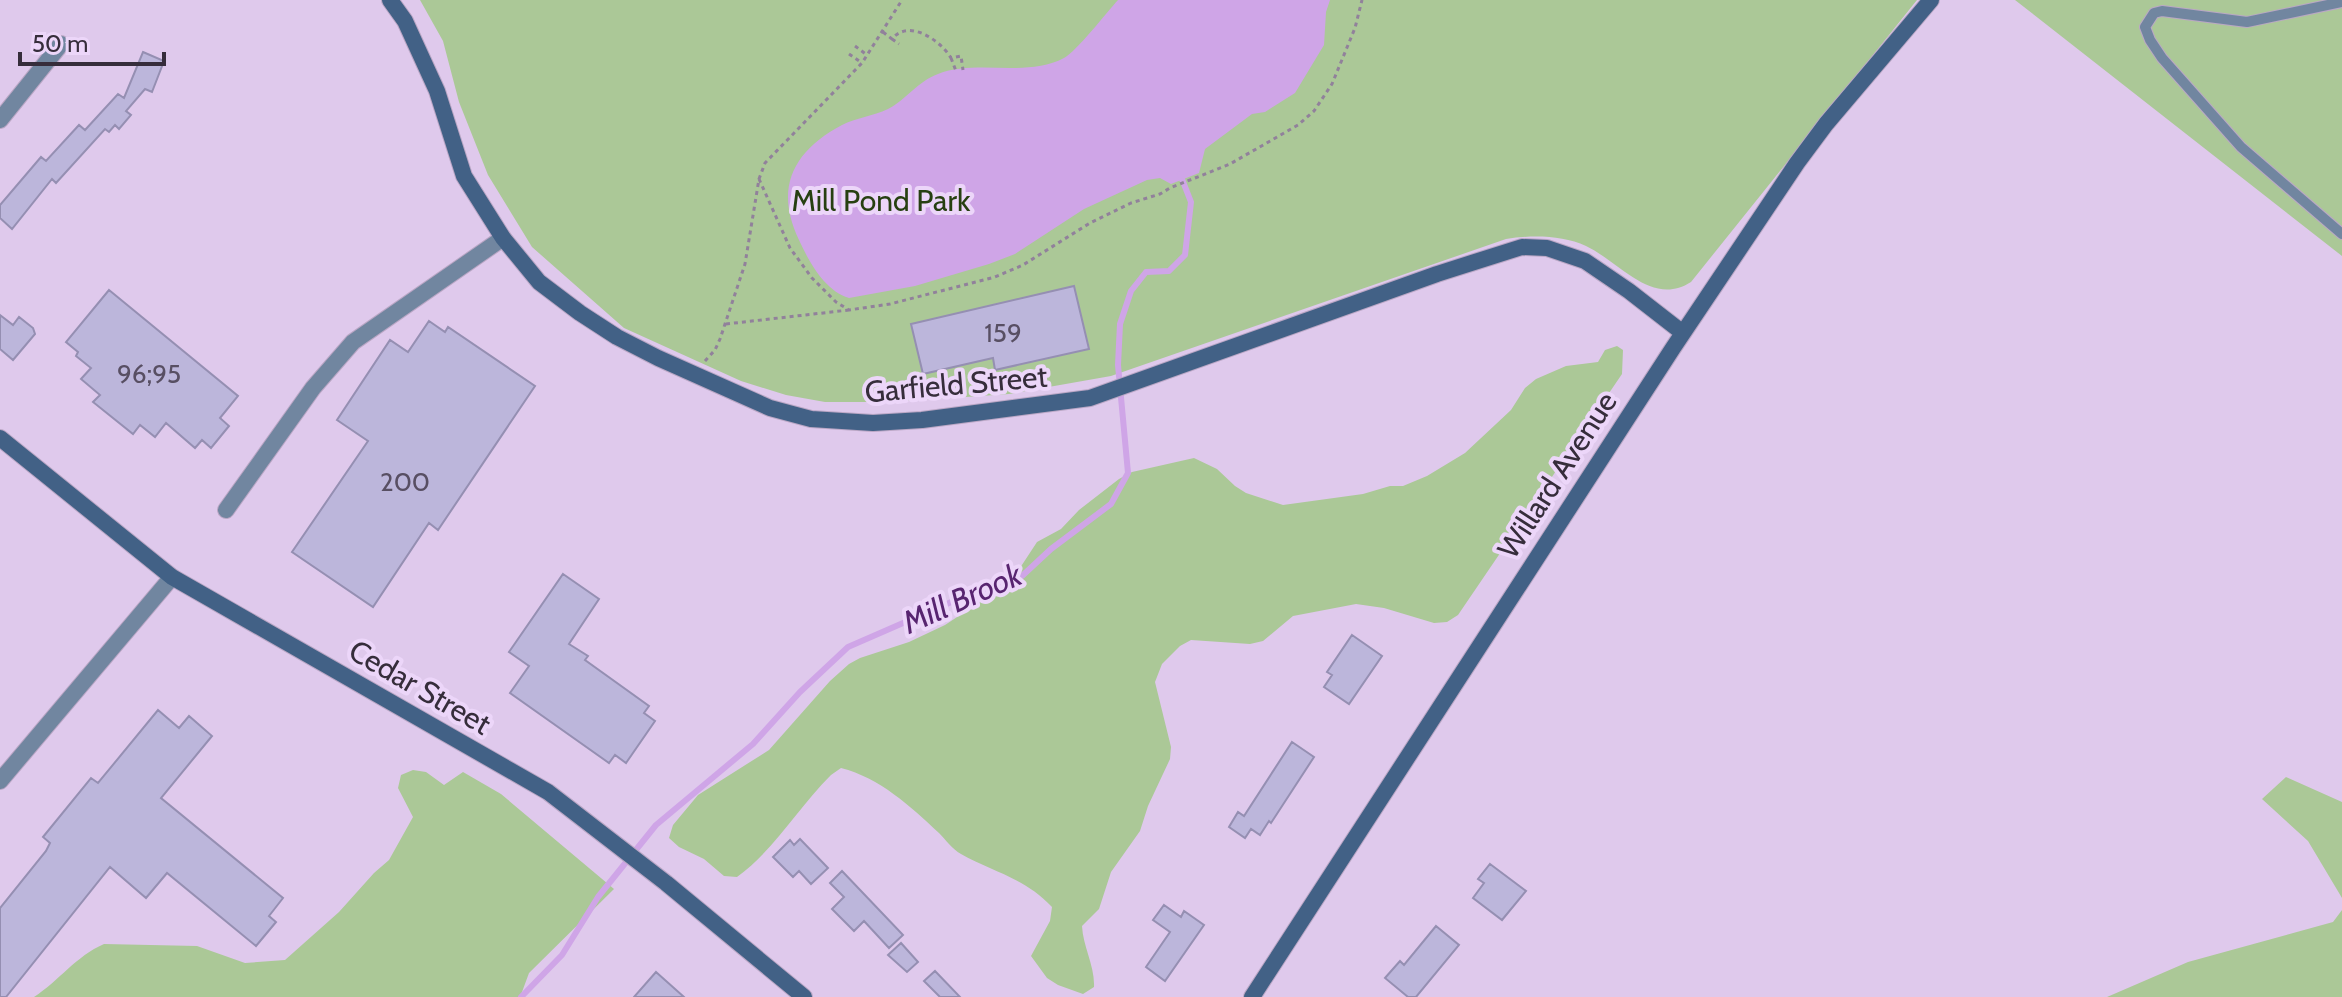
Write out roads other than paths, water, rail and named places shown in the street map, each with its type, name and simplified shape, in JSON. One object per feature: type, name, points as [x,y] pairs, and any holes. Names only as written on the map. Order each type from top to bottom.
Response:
[{"type":"main road","name":"Garfield Street","points":[[390,0],[405,21],[437,91],[464,176],[503,238],[539,282],[605,329],[704,380],[770,408],[811,419],[873,423],[944,418],[1090,398],[1437,274],[1522,247],[1547,248],[1585,261],[1683,333]]},
{"type":"main road","name":"Willard Avenue","points":[[1252,997],[1683,333],[1819,134],[1931,0]]},
{"type":"main road","name":"Cedar Street","points":[[0,438],[172,577],[548,792],[804,997]]},
{"type":"street","points":[[0,120],[61,44]]},
{"type":"street","points":[[226,510],[341,353],[367,331],[503,238]]},
{"type":"street","points":[[0,781],[172,577]]},
{"type":"lane","points":[[2342,2],[2247,22],[2162,11],[2154,13],[2145,27],[2162,58],[2241,147],[2342,234]]},
{"type":"waterway","name":"Mill Brook","points":[[521,997],[562,955],[598,897],[656,825],[753,744],[800,692],[848,647],[965,596],[1022,576],[1051,549],[1111,504],[1128,473],[1118,365],[1120,324],[1131,291],[1146,272],[1169,271],[1185,255],[1191,202],[1180,174]]},
{"type":"park label","name":"Mill Pond Park","points":[[881,200]]}]
